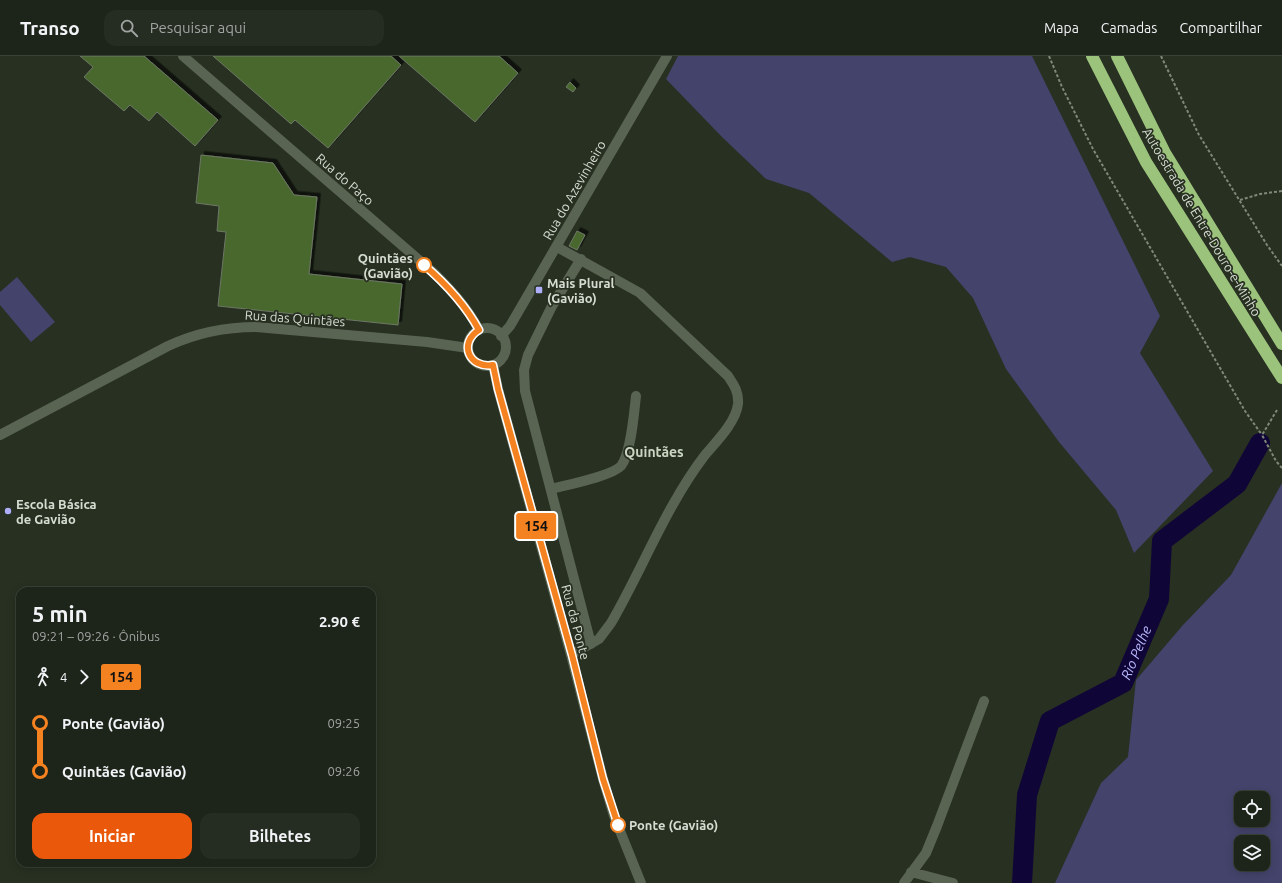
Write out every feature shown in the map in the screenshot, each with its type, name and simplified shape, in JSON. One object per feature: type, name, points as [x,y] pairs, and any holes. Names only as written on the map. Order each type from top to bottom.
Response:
[{"type":"highway","name":"Autoestrada de Entre-Douro-e-Minho","points":[[1092,56],[1146,162],[1282,378]]},
{"type":"highway","name":"Autoestrada de Entre-Douro-e-Minho","points":[[1117,56],[1165,153],[1282,344]]},
{"type":"street","name":"Rua do Paço","points":[[184,56],[434,273],[457,296],[479,330]]},
{"type":"street","name":"Rua do Azevinheiro","points":[[501,336],[510,326],[557,247],[601,168],[667,56]]},
{"type":"street","points":[[557,247],[640,293],[728,376],[737,390],[738,405],[730,424],[699,464],[669,512],[611,623],[599,639],[572,655]]},
{"type":"street","points":[[581,259],[552,306],[528,354],[524,370],[525,391],[591,644]]},
{"type":"street","name":"Rua das Quintães","points":[[0,435],[168,346],[181,340],[210,331],[240,327],[256,327],[427,342],[468,348]]},
{"type":"street","points":[[491,329],[497,331],[501,336],[504,340],[505,350],[501,359],[493,365],[482,365],[472,359],[468,348],[471,337],[479,330],[491,329]]},
{"type":"street","name":"Rua da Ponte","points":[[493,365],[498,389],[572,655],[603,779],[614,816],[641,883]]},
{"type":"street","points":[[551,489],[609,473],[621,466],[627,454],[636,396]]},
{"type":"street","points":[[904,883],[926,853],[984,701]]},
{"type":"street","points":[[911,872],[953,883]]},
{"type":"path","points":[[1049,56],[1062,87],[1093,149],[1245,411],[1262,435],[1276,461],[1282,468]]},
{"type":"path","points":[[1160,56],[1199,134],[1267,245],[1282,266]]},
{"type":"path","points":[[1240,200],[1260,194],[1282,191]]},
{"type":"path","points":[[1262,435],[1277,410]]},
{"type":"shaded area","points":[[678,56],[1032,56],[1160,316],[1140,353],[1213,471],[1134,553],[1116,510],[1059,442],[1006,369],[973,298],[946,267],[910,257],[892,262],[809,193],[766,179],[722,137],[666,79]]},
{"type":"shaded area","points":[[17,277],[55,322],[31,342],[0,305],[0,292]]},
{"type":"shaded area","points":[[1282,483],[1282,883],[1055,883],[1101,783],[1128,757],[1136,680],[1183,625],[1231,575]]},
{"type":"building","points":[[80,56],[144,56],[218,120],[195,146],[157,112],[149,121],[130,105],[124,111],[84,77],[93,67]]},
{"type":"building","points":[[213,56],[391,56],[401,65],[328,148],[295,120],[291,124]]},
{"type":"building","points":[[399,56],[499,56],[518,73],[475,122]]},
{"type":"building","points":[[570,82],[576,88],[573,92],[566,87]]},
{"type":"building","points":[[201,155],[273,163],[294,195],[317,197],[309,274],[402,284],[398,325],[218,306],[226,232],[217,231],[219,206],[196,203]]},
{"type":"building","points":[[577,231],[585,235],[577,250],[569,246]]},
{"type":"waterway","name":"Rio Pelhe","points":[[1022,883],[1027,795],[1050,721],[1123,683],[1159,599],[1162,541],[1237,484],[1260,443]]},
{"type":"bus line","name":"154","points":[[424,265],[457,296],[479,330],[474,333],[468,342],[469,354],[472,359],[482,365],[493,365],[498,389],[572,655],[603,779],[618,825]]},
{"type":"place","name":"Quintães (Gavião)","points":[[424,265]]},
{"type":"place","name":"Mais Plural (Gavião)","points":[[539,290]]},
{"type":"place","name":"Escola Básica de Gavião","points":[[8,511]]},
{"type":"place","name":"Ponte (Gavião)","points":[[618,825]]},
{"type":"district","name":"Quintães","points":[[654,452]]}]
